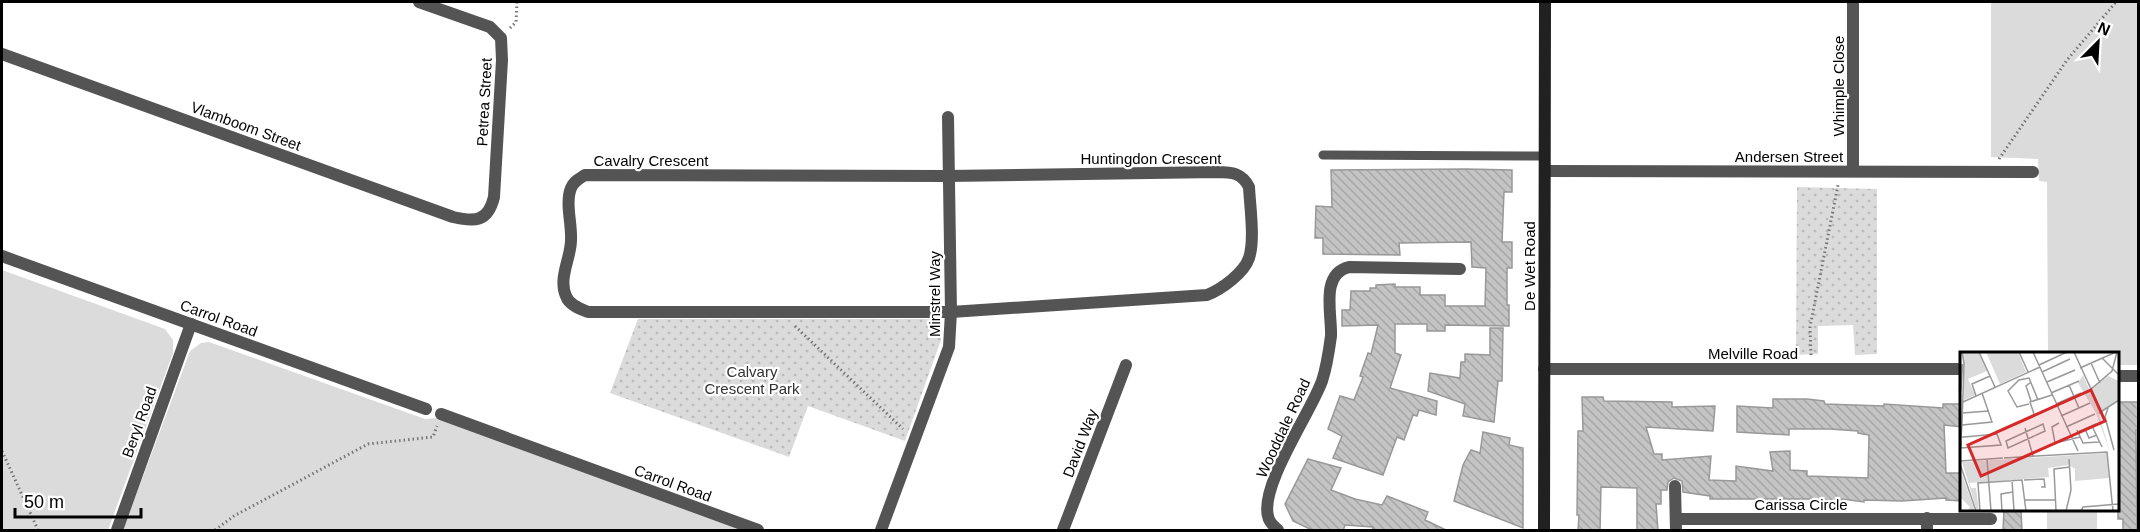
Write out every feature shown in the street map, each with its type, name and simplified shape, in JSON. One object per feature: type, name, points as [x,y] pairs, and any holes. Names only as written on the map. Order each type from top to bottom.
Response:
[{"type":"street","name":"Petrea Street","points":[[419,2],[490,27],[501,38],[502,60],[494,197],[492,206],[481,219]]},
{"type":"street","name":"De Wet Road","points":[[1544,531],[1545,2]]},
{"type":"street","name":"Whimple Close","points":[[1853,2],[1853,171]]},
{"type":"street","name":"Vlamboom Street","points":[[2,54],[453,217],[470,221],[481,219]]},
{"type":"street","name":"Minstrel Way","points":[[881,531],[949,347],[951,312],[948,117]]},
{"type":"street","name":"Andersen Street","points":[[1545,171],[2032,172]]},
{"type":"street","name":"Huntingdon Crescent","points":[[948,176],[1015,173],[1233,173],[1246,180],[1250,187],[1251,231],[1251,252],[1246,265],[1225,285],[1208,295],[951,312]]},
{"type":"street","name":"Cavalry Crescent","points":[[948,176],[585,176],[572,186],[569,196],[571,241],[564,278],[566,297],[580,309],[588,312],[951,312]]},
{"type":"street","name":"Carrol Road","points":[[2,256],[426,409]]},
{"type":"street","name":"Wooddale Road","points":[[1278,531],[1271,524],[1267,515],[1270,490],[1289,446],[1322,383],[1328,362],[1331,334],[1331,286],[1335,275],[1343,268],[1363,266],[1460,268]]},
{"type":"street","name":"Beryl Road","points":[[117,531],[191,324]]},
{"type":"street","name":"David Way","points":[[1063,531],[1126,365]]},
{"type":"street","name":"Melville Road","points":[[1544,369],[1960,369]]},
{"type":"street","points":[[2119,376],[2139,376]]},
{"type":"street","name":"Carrol Road","points":[[441,414],[758,531]]},
{"type":"street","name":"Carissa Circle","points":[[1675,486],[1676,525],[1927,524],[1991,519]]},
{"type":"lane","points":[[1323,155],[1545,156]]},
{"type":"path","points":[[501,38],[516,22],[517,2]]},
{"type":"path","points":[[1995,172],[2000,158],[2067,60],[2116,2]]},
{"type":"path","points":[[1812,369],[1810,327],[1838,189],[1838,171]]},
{"type":"path","points":[[788,320],[907,432]]},
{"type":"path","points":[[215,531],[234,516],[368,444],[433,437],[441,414]]},
{"type":"path","points":[[2,451],[38,531]]},
{"type":"green space","points":[[1991,2],[2138,2],[2138,365],[2119,365],[2119,352],[2048,352],[2047,182],[2039,181],[2038,159],[1991,157]]},
{"type":"green space","points":[[1797,187],[1877,189],[1877,354],[1855,355],[1853,325],[1818,326],[1818,354],[1796,355]]},
{"type":"green space","points":[[2,270],[165,329],[173,340],[173,353],[108,530],[2,530]]},
{"type":"green space","name":"Calvary Crescent Park","points":[[638,319],[927,319],[939,325],[941,340],[905,441],[808,406],[789,457],[610,393]]},
{"type":"green space","points":[[209,342],[425,419],[437,418],[746,530],[123,530],[190,351],[201,343]]},
{"type":"green space","points":[[2047,511],[2097,511],[2097,530],[2047,530]]},
{"type":"building","points":[[1331,170],[1512,170],[1512,192],[1504,192],[1502,242],[1512,242],[1512,268],[1507,268],[1509,326],[1445,325],[1445,331],[1427,331],[1427,324],[1395,324],[1395,353],[1401,355],[1390,388],[1437,401],[1436,415],[1419,410],[1417,416],[1413,415],[1404,440],[1397,437],[1383,475],[1333,458],[1342,436],[1328,429],[1340,396],[1354,400],[1363,377],[1360,376],[1368,353],[1371,354],[1378,325],[1342,326],[1342,310],[1350,310],[1351,291],[1370,291],[1370,288],[1376,288],[1376,285],[1395,284],[1395,287],[1420,287],[1420,295],[1445,295],[1445,306],[1485,306],[1486,268],[1472,267],[1471,242],[1399,243],[1400,255],[1323,254],[1323,238],[1315,238],[1316,206],[1332,207]]},
{"type":"building","points":[[1490,328],[1503,328],[1502,381],[1498,381],[1494,422],[1463,416],[1465,404],[1428,391],[1430,373],[1460,378],[1461,362],[1465,362],[1465,354],[1490,355]]},
{"type":"building","points":[[1582,397],[1603,397],[1604,401],[1672,402],[1672,407],[1715,406],[1713,431],[1646,427],[1654,454],[1662,454],[1662,460],[1711,456],[1709,480],[1736,481],[1736,466],[1773,471],[1770,452],[1790,451],[1790,470],[1807,471],[1807,476],[1868,478],[1869,435],[1858,433],[1858,431],[1830,429],[1789,429],[1789,435],[1737,432],[1737,406],[1773,408],[1773,399],[1807,399],[1824,401],[1825,404],[1884,406],[1884,404],[1943,408],[1943,404],[1960,404],[1960,427],[1944,425],[1946,473],[1960,473],[1960,501],[1946,500],[1946,498],[1902,501],[1864,500],[1864,502],[1842,499],[1842,502],[1821,499],[1710,499],[1710,496],[1683,492],[1682,481],[1674,478],[1668,482],[1667,490],[1661,490],[1661,504],[1656,504],[1658,531],[1637,531],[1637,488],[1601,487],[1600,531],[1578,531],[1578,431],[1583,431]]},
{"type":"building","points":[[2119,402],[2139,402],[2139,430],[2136,430],[2137,531],[2123,530],[2123,519],[2118,519]]},
{"type":"building","points":[[1483,432],[1510,438],[1509,445],[1523,448],[1523,528],[1454,501],[1463,465],[1471,450],[1480,453]]},
{"type":"building","points":[[1308,459],[1341,468],[1331,490],[1355,499],[1382,505],[1387,496],[1428,512],[1425,520],[1448,531],[1372,531],[1373,527],[1345,525],[1343,531],[1314,531],[1293,521],[1285,504]]},
{"type":"building","points":[[2004,511],[2021,511],[2022,531],[2003,531]]}]
